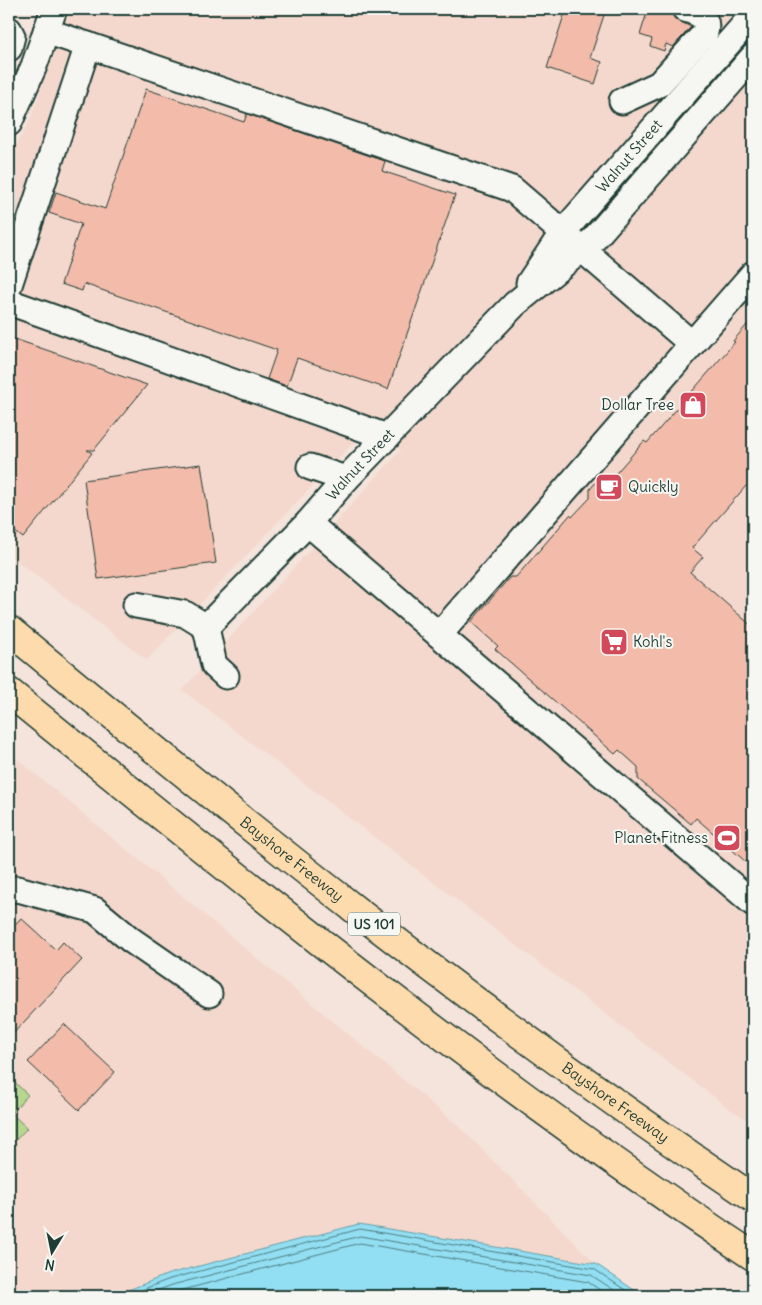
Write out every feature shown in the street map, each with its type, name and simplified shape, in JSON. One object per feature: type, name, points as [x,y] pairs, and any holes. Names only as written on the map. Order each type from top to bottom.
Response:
[{"type":"highway","name":"Bayshore Freeway","points":[[9,630],[281,851],[435,970],[546,1054],[753,1198]]},
{"type":"highway","name":"US 101","points":[[9,692],[234,875],[407,1009],[518,1093],[753,1256]]},
{"type":"street","points":[[622,101],[659,84],[705,33],[706,23],[702,15],[685,9]]},
{"type":"street","name":"Walnut Street","points":[[515,304],[563,232],[753,15]]},
{"type":"street","points":[[9,123],[34,66],[50,20],[88,45],[512,189],[692,344]]},
{"type":"street","points":[[9,30],[12,36],[9,48]]},
{"type":"street","points":[[9,285],[88,45]]},
{"type":"street","name":"Walnut Street","points":[[206,627],[308,523],[346,479],[515,304],[593,240],[753,57]]},
{"type":"street","points":[[439,635],[753,274]]},
{"type":"street","points":[[9,302],[387,437]]},
{"type":"street","points":[[310,467],[346,479]]},
{"type":"street","points":[[308,523],[753,903]]},
{"type":"street","points":[[136,605],[186,614],[206,627],[214,664],[226,676]]},
{"type":"street","points":[[9,890],[18,889],[95,910],[131,940],[209,994]]},
{"type":"shaded area","points":[[69,9],[753,9],[753,1123],[731,1110],[182,690],[401,450],[359,437],[147,660],[9,555],[9,157],[30,120]]},
{"type":"shaded area","points":[[9,752],[459,1126],[596,1264],[359,1224],[169,1274],[113,1296],[9,1296]]},
{"type":"green space","points":[[9,1077],[28,1095],[11,1113],[27,1128],[14,1142],[9,1136]]},
{"type":"water","points":[[359,1224],[596,1264],[643,1296],[113,1296],[169,1274]]},
{"type":"building","points":[[566,9],[606,9],[590,58],[602,62],[595,84],[547,68]]},
{"type":"building","points":[[648,9],[671,9],[675,19],[691,27],[673,47],[666,44],[664,51],[650,46],[652,39],[640,35]]},
{"type":"building","points":[[146,89],[244,122],[247,114],[385,161],[382,171],[455,195],[388,389],[297,358],[287,386],[267,379],[277,350],[84,284],[82,291],[61,284],[81,224],[49,213],[56,192],[105,209]]},
{"type":"building","points":[[753,318],[753,478],[692,548],[703,557],[690,572],[753,627],[753,854],[746,862],[696,818],[691,824],[638,779],[638,767],[619,750],[615,754],[495,649],[498,646],[471,622],[510,577],[516,577],[570,515],[572,517],[590,498],[590,489],[598,480],[611,479],[644,441],[647,443],[735,342],[733,341]]},
{"type":"building","points":[[9,337],[147,385],[94,450],[87,450],[92,453],[23,538],[9,527]]},
{"type":"building","points":[[201,464],[216,563],[98,579],[84,480]]},
{"type":"building","points":[[21,918],[56,950],[63,942],[82,960],[9,1038],[9,931]]},
{"type":"building","points":[[64,1024],[115,1072],[79,1110],[28,1062]]},
{"type":"place","name":"Dollar Tree","points":[[693,405]]},
{"type":"place","name":"Quickly","points":[[609,487]]},
{"type":"place","name":"Kohl's","points":[[614,642]]},
{"type":"place","name":"Planet Fitness","points":[[727,838]]}]
